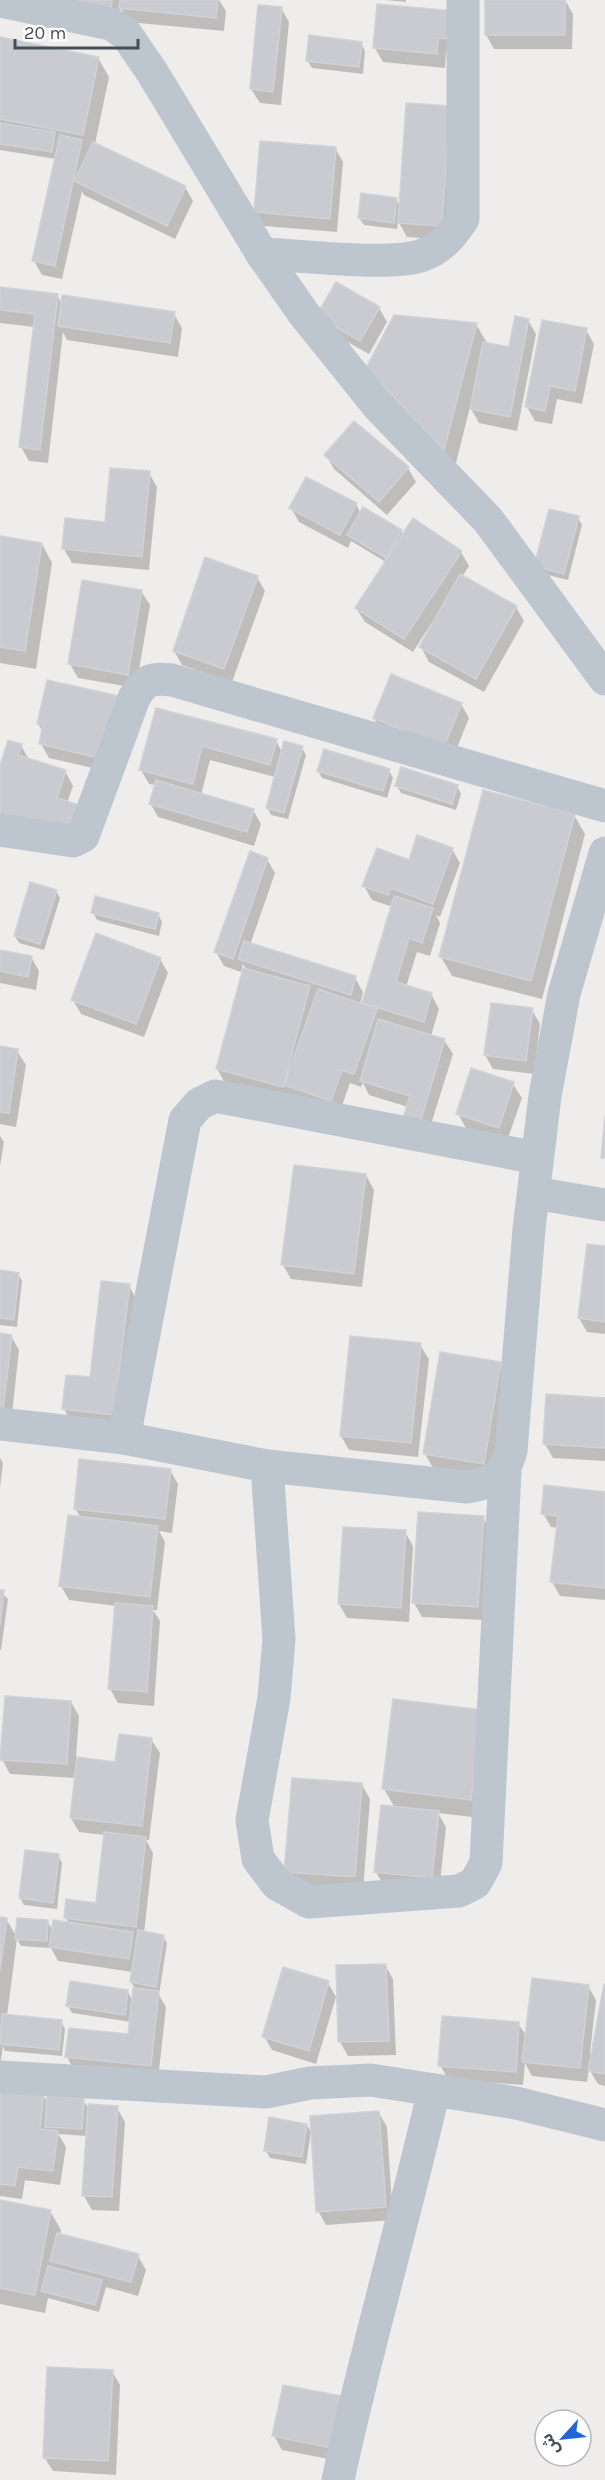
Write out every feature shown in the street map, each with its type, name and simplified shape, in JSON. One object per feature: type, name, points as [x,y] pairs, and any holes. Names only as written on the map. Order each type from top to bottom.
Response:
[{"type":"street","points":[[262,254],[393,260],[422,256],[446,242],[463,219],[464,0]]},
{"type":"street","points":[[0,1],[111,24],[126,34],[152,72],[262,254],[304,314],[378,406],[488,520],[605,679]]},
{"type":"street","points":[[0,830],[73,841],[83,836],[134,699],[143,683],[152,678],[172,680],[605,806]]},
{"type":"street","points":[[267,1466],[279,1640],[274,1698],[252,1820],[258,1858],[277,1884],[309,1902],[459,1892],[476,1883],[486,1863],[505,1471],[511,1451],[537,1158],[545,1096],[564,994],[605,853]]},
{"type":"street","points":[[124,1438],[185,1120],[200,1104],[215,1096],[537,1158]]},
{"type":"street","points":[[534,1192],[605,1205]]},
{"type":"street","points":[[0,1424],[124,1438],[267,1466],[467,1487],[485,1484],[505,1471]]},
{"type":"street","points":[[0,2077],[266,2092],[310,2083],[371,2080],[516,2103],[605,2125]]},
{"type":"street","points":[[338,2480],[355,2400],[410,2194],[434,2090]]},
{"type":"building","points":[[72,0],[112,0],[111,8]]},
{"type":"building","points":[[120,0],[218,0],[216,18],[119,8]]},
{"type":"building","points":[[485,0],[565,0],[565,35],[485,35]]},
{"type":"building","points":[[377,4],[453,11],[450,39],[438,38],[437,54],[373,48]]},
{"type":"building","points":[[258,5],[282,7],[273,92],[250,89]]},
{"type":"building","points":[[309,35],[362,42],[359,67],[306,61]]},
{"type":"building","points":[[0,37],[99,57],[83,135],[0,119]]},
{"type":"building","points":[[406,103],[450,106],[442,226],[398,223]]},
{"type":"building","points":[[0,123],[55,132],[52,152],[0,144]]},
{"type":"building","points":[[60,135],[82,140],[55,266],[32,261]]},
{"type":"building","points":[[260,141],[336,147],[330,219],[254,212]]},
{"type":"building","points":[[93,142],[186,186],[167,226],[74,181]]},
{"type":"building","points":[[361,193],[397,198],[394,223],[358,218]]},
{"type":"building","points":[[336,282],[380,307],[360,341],[316,316]]},
{"type":"building","points":[[0,287],[58,294],[40,450],[19,447],[35,314],[0,310]]},
{"type":"building","points":[[62,295],[175,312],[170,343],[58,326]]},
{"type":"building","points":[[394,315],[477,323],[444,450],[366,368]]},
{"type":"building","points":[[515,316],[529,319],[510,417],[470,409],[483,342],[509,347]]},
{"type":"building","points":[[542,320],[587,328],[575,391],[550,386],[545,411],[525,407]]},
{"type":"building","points":[[354,421],[409,467],[379,502],[324,455]]},
{"type":"building","points":[[110,468],[150,471],[142,557],[62,549],[65,518],[105,522]]},
{"type":"building","points":[[306,477],[357,503],[340,535],[289,508]]},
{"type":"building","points":[[363,507],[402,530],[386,558],[347,535]]},
{"type":"building","points":[[549,509],[579,516],[564,574],[534,566]]},
{"type":"building","points":[[413,518],[462,551],[404,639],[355,608]]},
{"type":"building","points":[[0,536],[42,543],[25,651],[0,647]]},
{"type":"building","points":[[205,557],[258,576],[224,669],[173,651]]},
{"type":"building","points":[[460,574],[517,606],[476,679],[419,647]]},
{"type":"building","points":[[82,580],[142,590],[128,675],[68,664]]},
{"type":"building","points":[[391,674],[462,703],[444,747],[373,718]]},
{"type":"building","points":[[47,680],[119,696],[108,760],[39,744],[43,725],[37,724]]},
{"type":"building","points":[[156,708],[277,739],[270,765],[202,746],[193,784],[139,770]]},
{"type":"building","points":[[8,740],[22,744],[18,755],[66,770],[57,798],[85,807],[75,839],[0,816],[0,766]]},
{"type":"building","points":[[284,741],[303,746],[284,813],[266,808]]},
{"type":"building","points":[[324,749],[390,769],[383,791],[317,771]]},
{"type":"building","points":[[401,767],[458,785],[452,804],[395,786]]},
{"type":"building","points":[[156,780],[254,809],[247,832],[149,804]]},
{"type":"building","points":[[483,790],[575,814],[531,981],[439,957]]},
{"type":"building","points":[[417,835],[453,848],[433,904],[391,888],[388,895],[362,886],[377,848],[409,860]]},
{"type":"building","points":[[250,851],[268,858],[233,959],[214,952]]},
{"type":"building","points":[[30,882],[57,890],[40,944],[14,936]]},
{"type":"building","points":[[95,896],[159,913],[155,929],[91,913]]},
{"type":"building","points":[[394,896],[433,908],[422,943],[409,938],[396,982],[432,993],[424,1022],[362,1003]]},
{"type":"building","points":[[96,933],[161,958],[136,1024],[71,1000]]},
{"type":"building","points":[[244,941],[356,976],[351,995],[238,959]]},
{"type":"building","points":[[0,950],[32,956],[28,977],[0,971]]},
{"type":"building","points":[[243,968],[310,986],[283,1087],[216,1069]]},
{"type":"building","points":[[318,989],[377,1009],[354,1074],[342,1070],[331,1101],[284,1085]]},
{"type":"building","points":[[491,1003],[533,1008],[526,1061],[484,1055]]},
{"type":"building","points":[[378,1019],[445,1039],[420,1123],[403,1118],[410,1096],[360,1081]]},
{"type":"building","points":[[0,1046],[18,1049],[9,1113],[0,1112]]},
{"type":"building","points":[[471,1068],[514,1082],[499,1128],[456,1114]]},
{"type":"building","points":[[605,1116],[605,1158],[601,1158]]},
{"type":"building","points":[[294,1165],[366,1174],[354,1274],[281,1265]]},
{"type":"building","points":[[587,1244],[605,1246],[605,1322],[578,1318]]},
{"type":"building","points":[[0,1270],[19,1273],[14,1320],[0,1318]]},
{"type":"building","points":[[101,1281],[130,1284],[114,1415],[62,1409],[66,1375],[90,1377]]},
{"type":"building","points":[[0,1333],[12,1335],[2,1418],[0,1418]]},
{"type":"building","points":[[350,1336],[421,1343],[411,1443],[340,1436]]},
{"type":"building","points":[[440,1352],[501,1362],[484,1464],[423,1454]]},
{"type":"building","points":[[546,1394],[605,1398],[605,1448],[543,1444]]},
{"type":"building","points":[[79,1459],[171,1469],[165,1519],[74,1509]]},
{"type":"building","points":[[544,1485],[605,1492],[605,1588],[550,1582],[558,1516],[541,1514]]},
{"type":"building","points":[[418,1512],[484,1516],[478,1607],[412,1603]]},
{"type":"building","points":[[68,1515],[158,1526],[150,1597],[59,1586]]},
{"type":"building","points":[[343,1527],[406,1530],[401,1608],[338,1604]]},
{"type":"building","points":[[0,1590],[4,1590],[0,1625]]},
{"type":"building","points":[[115,1603],[153,1606],[147,1692],[108,1689]]},
{"type":"building","points":[[5,1696],[71,1701],[67,1764],[0,1760]]},
{"type":"building","points":[[393,1699],[482,1710],[471,1800],[382,1789]]},
{"type":"building","points":[[119,1734],[152,1738],[142,1826],[70,1818],[77,1757],[115,1762]]},
{"type":"building","points":[[292,1778],[362,1783],[355,1877],[284,1872]]},
{"type":"building","points":[[381,1805],[439,1811],[432,1878],[374,1872]]},
{"type":"building","points":[[104,1832],[146,1837],[136,1927],[64,1918],[66,1899],[96,1903]]},
{"type":"building","points":[[25,1850],[59,1854],[53,1903],[19,1898]]},
{"type":"building","points":[[0,1917],[7,1918],[0,1970]]},
{"type":"building","points":[[17,1918],[48,1920],[47,1941],[15,1939]]},
{"type":"building","points":[[53,1920],[133,1932],[129,1959],[49,1947]]},
{"type":"building","points":[[138,1930],[164,1935],[156,1987],[130,1982]]},
{"type":"building","points":[[386,1964],[389,2041],[338,2042],[336,1965]]},
{"type":"building","points":[[283,1967],[329,1981],[309,2051],[262,2037]]},
{"type":"building","points":[[532,1978],[589,1985],[580,2068],[522,2062]]},
{"type":"building","points":[[70,1981],[128,1990],[125,2015],[66,2006]]},
{"type":"building","points":[[605,1984],[605,2074],[588,2071]]},
{"type":"building","points":[[133,1988],[159,1991],[151,2066],[65,2057],[69,2028],[128,2034]]},
{"type":"building","points":[[2,2014],[62,2020],[59,2050],[0,2044]]},
{"type":"building","points":[[442,2016],[519,2022],[516,2072],[438,2066]]},
{"type":"building","points":[[0,2087],[44,2093],[40,2129],[58,2131],[53,2171],[18,2167],[15,2186],[0,2184]]},
{"type":"building","points":[[47,2096],[84,2098],[82,2129],[45,2127]]},
{"type":"building","points":[[88,2104],[118,2106],[112,2197],[82,2196]]},
{"type":"building","points":[[379,2111],[386,2207],[316,2212],[310,2116]]},
{"type":"building","points":[[269,2117],[307,2124],[302,2157],[264,2151]]},
{"type":"building","points":[[0,2200],[51,2210],[35,2295],[0,2288]]},
{"type":"building","points":[[57,2233],[139,2254],[131,2282],[50,2261]]},
{"type":"building","points":[[48,2266],[102,2280],[95,2305],[41,2291]]},
{"type":"building","points":[[47,2367],[113,2370],[108,2461],[43,2458]]},
{"type":"building","points":[[283,2385],[342,2396],[332,2448],[272,2436]]}]
